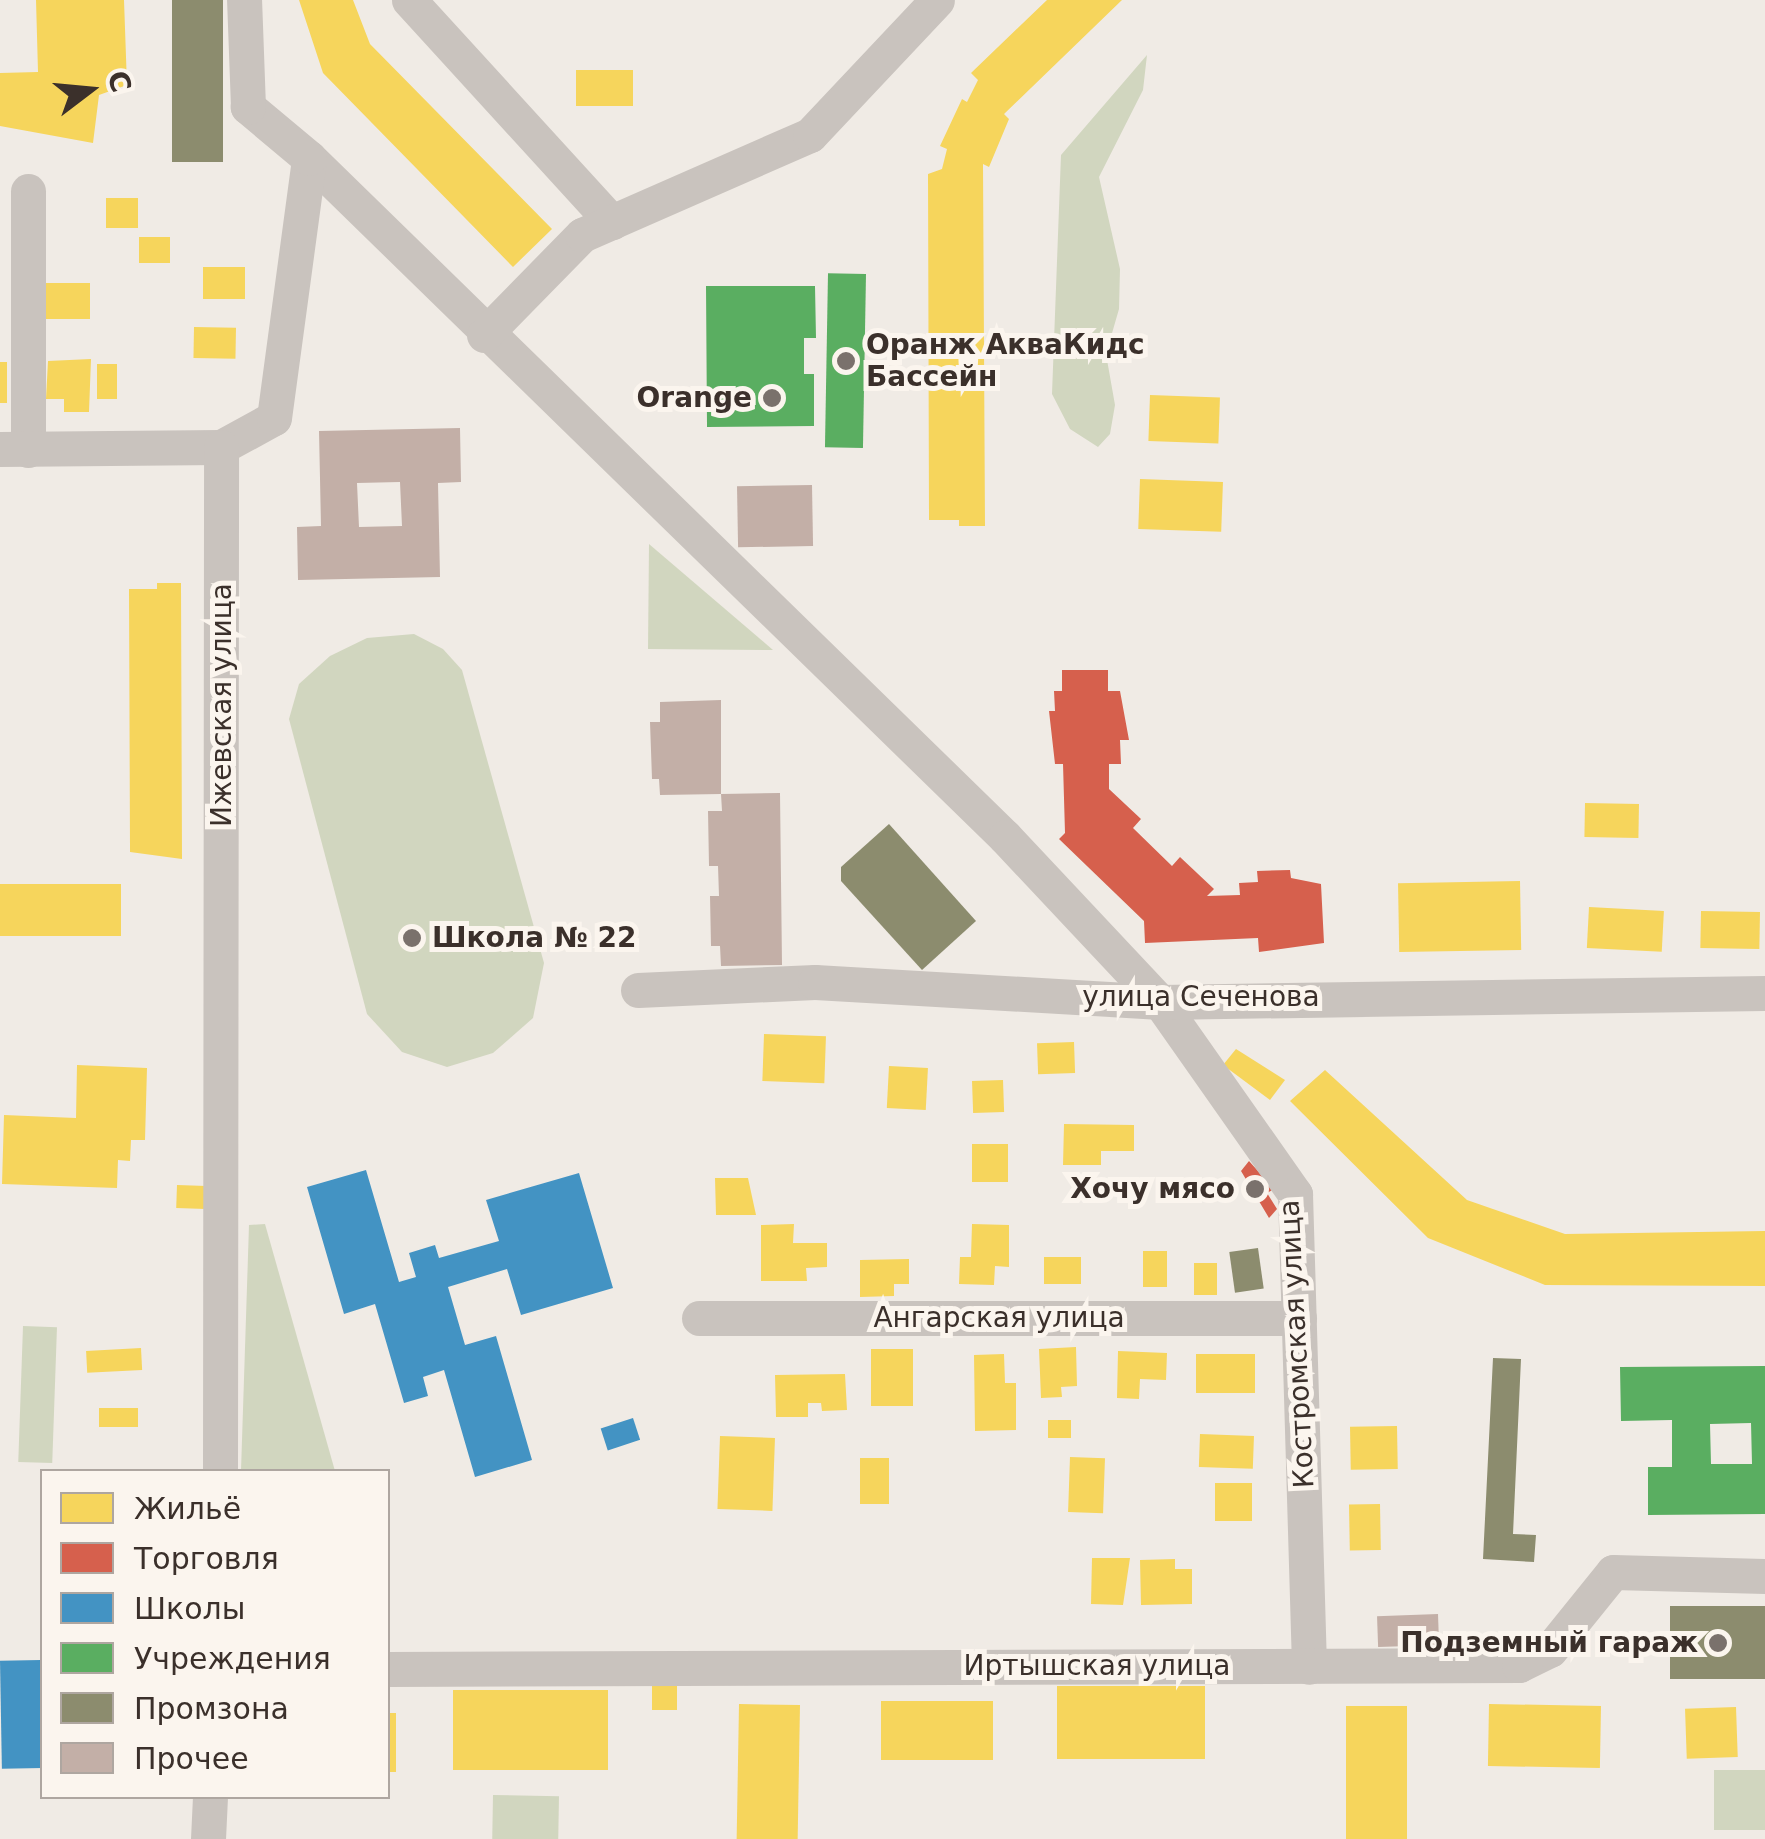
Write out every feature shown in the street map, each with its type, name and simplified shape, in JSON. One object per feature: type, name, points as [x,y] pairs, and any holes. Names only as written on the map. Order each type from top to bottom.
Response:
[{"type":"street","points":[[28,190],[14,450],[222,447],[274,418],[309,158],[248,107],[244,0]]},
{"type":"street","points":[[409,0],[612,222]]},
{"type":"street","points":[[484,335],[582,235],[810,136],[936,0]]},
{"type":"street","name":"Костромская улица","points":[[309,158],[484,335],[902,732],[1160,1002],[1295,1194],[1309,1667]]},
{"type":"street","name":"Ижевская улица","points":[[220,1469],[222,447]]},
{"type":"street","name":"улица Сеченова","points":[[638,990],[815,982],[1160,1002],[1765,993]]},
{"type":"street","name":"Ангарская улица","points":[[700,1318],[1298,1318]]},
{"type":"street","name":"Иртышская улица","points":[[390,1669],[1519,1664],[1550,1650],[1613,1572],[1765,1576]]},
{"type":"street","points":[[208,1839],[210,1799]]},
{"type":"green space","points":[[1147,55],[1143,90],[1099,177],[1120,269],[1119,309],[1106,354],[1115,405],[1110,434],[1098,447],[1070,429],[1052,394],[1061,155]]},
{"type":"green space","points":[[649,544],[773,650],[648,649]]},
{"type":"green space","points":[[414,634],[443,649],[462,670],[544,963],[533,1018],[493,1053],[447,1067],[402,1052],[367,1014],[289,719],[299,684],[330,656],[367,638]]},
{"type":"green space","points":[[265,1224],[334,1469],[241,1469],[249,1225]]},
{"type":"green space","points":[[23,1326],[57,1327],[52,1463],[18,1462]]},
{"type":"green space","points":[[1714,1770],[1765,1770],[1765,1830],[1714,1830]]},
{"type":"green space","points":[[493,1795],[559,1796],[558,1839],[492,1839]]},
{"type":"building: Жильё","points":[[36,0],[124,0],[127,85],[99,95],[93,143],[0,126],[0,73],[38,72]]},
{"type":"building: Жильё","points":[[299,0],[353,0],[370,44],[552,229],[513,267],[323,73]]},
{"type":"building: Жильё","points":[[1047,0],[1122,0],[1004,114],[1009,119],[989,167],[983,164],[985,526],[959,526],[959,520],[929,520],[928,174],[942,169],[947,149],[940,146],[962,99],[967,102],[978,80],[971,73]]},
{"type":"building: Жильё","points":[[576,70],[633,70],[633,106],[576,106]]},
{"type":"building: Жильё","points":[[106,198],[138,198],[138,228],[106,228]]},
{"type":"building: Жильё","points":[[139,237],[170,237],[170,263],[139,263]]},
{"type":"building: Жильё","points":[[203,267],[245,267],[245,299],[203,299]]},
{"type":"building: Жильё","points":[[46,283],[90,283],[90,319],[46,319]]},
{"type":"building: Жильё","points":[[194,327],[236,328],[235,359],[193,358]]},
{"type":"building: Жильё","points":[[91,359],[89,412],[64,412],[64,399],[46,399],[48,361]]},
{"type":"building: Жильё","points":[[0,362],[7,362],[7,403],[0,403]]},
{"type":"building: Жильё","points":[[97,364],[117,364],[117,399],[97,399]]},
{"type":"building: Жильё","points":[[1150,395],[1220,397],[1218,443],[1148,441]]},
{"type":"building: Жильё","points":[[1140,479],[1223,482],[1221,532],[1138,529]]},
{"type":"building: Жильё","points":[[157,583],[181,583],[182,859],[130,852],[129,589],[157,589]]},
{"type":"building: Жильё","points":[[1585,803],[1639,804],[1638,838],[1584,837]]},
{"type":"building: Жильё","points":[[1520,881],[1521,950],[1399,952],[1398,883]]},
{"type":"building: Жильё","points":[[0,884],[121,884],[121,936],[0,936]]},
{"type":"building: Жильё","points":[[1589,907],[1664,911],[1662,952],[1587,948]]},
{"type":"building: Жильё","points":[[1701,911],[1760,912],[1759,949],[1700,948]]},
{"type":"building: Жильё","points":[[764,1034],[826,1036],[824,1083],[762,1081]]},
{"type":"building: Жильё","points":[[1074,1042],[1075,1073],[1038,1074],[1037,1043]]},
{"type":"building: Жильё","points":[[1236,1049],[1285,1080],[1270,1100],[1223,1065]]},
{"type":"building: Жильё","points":[[77,1065],[147,1068],[145,1140],[131,1140],[130,1161],[118,1160],[117,1188],[2,1184],[4,1115],[76,1118]]},
{"type":"building: Жильё","points":[[889,1066],[928,1068],[926,1110],[887,1108]]},
{"type":"building: Жильё","points":[[1325,1070],[1467,1200],[1565,1234],[1765,1231],[1765,1286],[1545,1285],[1428,1238],[1290,1101]]},
{"type":"building: Жильё","points":[[1003,1080],[1004,1112],[973,1113],[972,1081]]},
{"type":"building: Жильё","points":[[1064,1124],[1134,1125],[1134,1151],[1101,1151],[1101,1165],[1063,1165]]},
{"type":"building: Жильё","points":[[972,1144],[1008,1144],[1008,1182],[972,1182]]},
{"type":"building: Жильё","points":[[715,1178],[748,1178],[756,1215],[716,1215]]},
{"type":"building: Жильё","points":[[177,1185],[214,1186],[213,1209],[176,1208]]},
{"type":"building: Жильё","points":[[794,1224],[793,1243],[827,1243],[827,1267],[806,1268],[807,1281],[761,1281],[761,1225]]},
{"type":"building: Жильё","points":[[972,1224],[1009,1225],[1009,1267],[995,1266],[994,1285],[959,1284],[960,1257],[971,1257]]},
{"type":"building: Жильё","points":[[1143,1251],[1167,1251],[1167,1287],[1143,1287]]},
{"type":"building: Жильё","points":[[1044,1257],[1081,1257],[1081,1284],[1044,1284]]},
{"type":"building: Жильё","points":[[909,1259],[909,1284],[894,1284],[894,1296],[860,1297],[860,1260]]},
{"type":"building: Жильё","points":[[1194,1263],[1217,1263],[1217,1295],[1194,1295]]},
{"type":"building: Жильё","points":[[1076,1347],[1077,1386],[1061,1387],[1062,1397],[1041,1398],[1039,1349]]},
{"type":"building: Жильё","points":[[141,1348],[142,1370],[87,1373],[86,1351]]},
{"type":"building: Жильё","points":[[871,1349],[913,1349],[913,1406],[871,1406]]},
{"type":"building: Жильё","points":[[1118,1351],[1167,1353],[1166,1380],[1140,1379],[1139,1399],[1117,1398]]},
{"type":"building: Жильё","points":[[1004,1354],[1005,1383],[1016,1383],[1016,1430],[975,1431],[974,1355]]},
{"type":"building: Жильё","points":[[1196,1354],[1255,1354],[1255,1393],[1196,1393]]},
{"type":"building: Жильё","points":[[845,1374],[847,1410],[822,1411],[821,1403],[808,1403],[808,1417],[776,1417],[775,1375]]},
{"type":"building: Жильё","points":[[99,1408],[138,1408],[138,1427],[99,1427]]},
{"type":"building: Жильё","points":[[1048,1420],[1071,1420],[1071,1438],[1048,1438]]},
{"type":"building: Жильё","points":[[1397,1426],[1398,1469],[1351,1470],[1350,1427]]},
{"type":"building: Жильё","points":[[1200,1434],[1254,1436],[1253,1469],[1199,1467]]},
{"type":"building: Жильё","points":[[720,1436],[775,1438],[772,1511],[717,1509]]},
{"type":"building: Жильё","points":[[1070,1457],[1105,1458],[1103,1513],[1068,1512]]},
{"type":"building: Жильё","points":[[860,1458],[889,1458],[889,1504],[860,1504]]},
{"type":"building: Жильё","points":[[1215,1483],[1252,1483],[1252,1521],[1215,1521]]},
{"type":"building: Жильё","points":[[1380,1504],[1381,1550],[1350,1551],[1349,1505]]},
{"type":"building: Жильё","points":[[1092,1558],[1130,1558],[1123,1605],[1091,1604]]},
{"type":"building: Жильё","points":[[1175,1559],[1175,1569],[1192,1569],[1192,1604],[1141,1605],[1140,1560]]},
{"type":"building: Жильё","points":[[652,1671],[677,1671],[677,1710],[652,1710]]},
{"type":"building: Жильё","points":[[1057,1686],[1205,1686],[1205,1759],[1057,1759]]},
{"type":"building: Жильё","points":[[453,1690],[608,1690],[608,1770],[453,1770]]},
{"type":"building: Жильё","points":[[881,1701],[993,1701],[993,1760],[881,1760]]},
{"type":"building: Жильё","points":[[739,1704],[800,1705],[798,1839],[737,1839]]},
{"type":"building: Жильё","points":[[1489,1704],[1601,1706],[1600,1768],[1488,1766]]},
{"type":"building: Жильё","points":[[1346,1706],[1407,1706],[1407,1839],[1346,1839]]},
{"type":"building: Жильё","points":[[1736,1707],[1738,1757],[1687,1759],[1685,1709]]},
{"type":"building: Жильё","points":[[390,1713],[396,1713],[396,1772],[390,1772]]},
{"type":"building: Торговля","points":[[1062,670],[1108,670],[1108,691],[1120,691],[1129,740],[1120,740],[1121,764],[1109,764],[1109,789],[1141,819],[1133,828],[1172,866],[1180,857],[1214,889],[1207,896],[1240,895],[1239,883],[1258,882],[1257,871],[1290,870],[1291,878],[1321,884],[1324,943],[1259,952],[1258,938],[1145,943],[1144,921],[1059,839],[1065,833],[1063,764],[1055,764],[1049,711],[1055,711],[1054,691],[1062,691]]},
{"type":"building: Торговля","points":[[1249,1161],[1274,1189],[1267,1193],[1277,1209],[1269,1218],[1241,1171]]},
{"type":"building: Школы","points":[[366,1170],[399,1282],[416,1277],[409,1253],[435,1245],[439,1258],[499,1241],[486,1200],[579,1173],[613,1288],[521,1315],[507,1269],[448,1287],[465,1345],[496,1336],[532,1460],[475,1477],[444,1370],[423,1377],[428,1396],[404,1403],[375,1304],[344,1314],[307,1187]]},
{"type":"building: Школы","points":[[633,1418],[640,1440],[608,1450],[601,1429]]},
{"type":"building: Школы","points":[[40,1660],[40,1768],[2,1769],[0,1661]]},
{"type":"building: Учреждения","name":"Оранж АкваКидс Бассейн","points":[[828,273],[866,274],[863,448],[825,447]]},
{"type":"building: Учреждения","points":[[706,286],[815,286],[816,338],[804,338],[804,374],[814,374],[814,426],[707,427]]},
{"type":"building: Учреждения","points":[[1765,1366],[1765,1514],[1648,1515],[1648,1467],[1672,1467],[1672,1420],[1621,1421],[1620,1367]],"holes":[[[1751,1423],[1752,1464],[1711,1464],[1710,1424]]]},
{"type":"building: Промзона","points":[[172,0],[223,0],[223,162],[172,162]]},
{"type":"building: Промзона","points":[[889,824],[976,921],[922,970],[841,881],[841,867]]},
{"type":"building: Промзона","points":[[1258,1248],[1264,1289],[1235,1293],[1229,1252]]},
{"type":"building: Промзона","points":[[1493,1358],[1521,1359],[1513,1534],[1536,1535],[1534,1562],[1483,1559]]},
{"type":"building: Промзона","name":"Подземный гараж","points":[[1670,1606],[1765,1606],[1765,1679],[1670,1679]]},
{"type":"building: Прочее","points":[[460,428],[461,482],[438,483],[440,577],[298,580],[297,527],[321,526],[319,431]],"holes":[[[400,482],[402,526],[359,527],[357,483]]]},
{"type":"building: Прочее","points":[[812,485],[813,546],[738,547],[737,486]]},
{"type":"building: Прочее","points":[[721,700],[721,794],[660,795],[659,779],[652,779],[650,722],[660,722],[660,702]]},
{"type":"building: Прочее","points":[[780,793],[782,965],[721,966],[720,946],[711,946],[710,896],[719,896],[718,866],[709,866],[708,811],[722,811],[721,794]]},
{"type":"building: Прочее","points":[[1438,1614],[1439,1645],[1378,1647],[1377,1616]]},
{"type":"place","name":"Оранж АкваКидс Бассейн","points":[[846,361]]},
{"type":"place","name":"Orange","points":[[772,398]]},
{"type":"place","name":"Школа № 22","points":[[412,938]]},
{"type":"place","name":"Хочу мясо","points":[[1255,1189]]},
{"type":"place","name":"Подземный гараж","points":[[1718,1643]]}]
